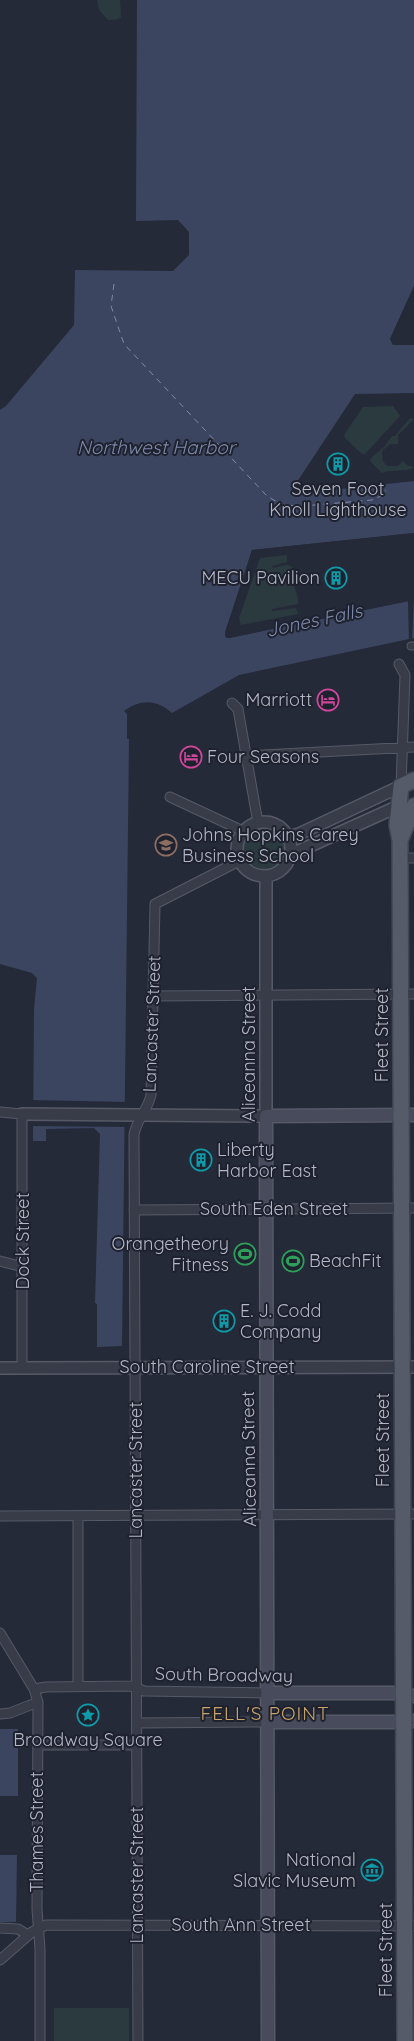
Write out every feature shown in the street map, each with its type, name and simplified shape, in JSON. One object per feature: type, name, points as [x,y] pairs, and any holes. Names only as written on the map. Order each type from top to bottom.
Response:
[{"type":"main road","name":"Fleet Street","points":[[405,2041],[409,1926],[407,858],[397,825],[409,803],[408,783]]},
{"type":"main road","points":[[266,1116],[407,1115]]},
{"type":"main road","name":"Aliceanna Street","points":[[266,1116],[268,2041]]},
{"type":"main road","name":"South Broadway","points":[[267,1693],[394,1693],[409,1696]]},
{"type":"main road","points":[[267,1722],[409,1721]]},
{"type":"street","name":"Fleet Street","points":[[399,664],[405,675],[403,747],[408,783]]},
{"type":"street","points":[[232,703],[238,709],[258,822]]},
{"type":"street","points":[[246,756],[414,747]]},
{"type":"street","points":[[288,837],[299,834],[408,783]]},
{"type":"street","points":[[170,796],[243,831]]},
{"type":"street","points":[[290,855],[409,803]]},
{"type":"street","points":[[258,822],[276,825],[288,837],[291,849],[290,855],[281,870],[266,876],[249,872],[239,861],[237,846],[243,831],[258,822]]},
{"type":"street","name":"Lancaster Street","points":[[138,2041],[134,1135],[137,1125],[148,1107],[151,1095],[155,904],[239,861]]},
{"type":"street","name":"Aliceanna Street","points":[[266,876],[266,1116]]},
{"type":"street","points":[[154,996],[407,994]]},
{"type":"street","points":[[0,1112],[127,1116],[266,1116]]},
{"type":"street","name":"Dock Street","points":[[22,1368],[26,1114]]},
{"type":"street","name":"South Eden Street","points":[[134,1210],[408,1208]]},
{"type":"street","points":[[0,1261],[23,1267]]},
{"type":"street","name":"South Caroline Street","points":[[0,1368],[408,1367]]},
{"type":"street","points":[[0,1516],[408,1514]]},
{"type":"street","points":[[78,1516],[78,1686]]},
{"type":"street","name":"Thames Street","points":[[0,1633],[34,1689],[38,1702],[40,2041]]},
{"type":"street","name":"South Broadway","points":[[34,1689],[78,1686],[131,1686],[144,1691],[267,1693]]},
{"type":"street","points":[[0,1714],[10,1713],[38,1702]]},
{"type":"street","points":[[137,1723],[267,1722]]},
{"type":"street","points":[[38,1745],[137,1745]]},
{"type":"street","name":"South Ann Street","points":[[38,1928],[49,1925],[409,1926]]},
{"type":"street","points":[[0,1928],[18,1929],[28,1935]]},
{"type":"street","points":[[0,1960],[38,1928]]},
{"type":"shaded area","points":[[97,0],[120,0],[121,17],[108,20],[99,10]]},
{"type":"shaded area","points":[[393,406],[400,416],[365,454],[362,454],[345,438],[344,435],[363,407]]},
{"type":"shaded area","points":[[410,418],[414,419],[398,435],[398,444],[390,444],[382,451],[383,461],[387,466],[398,466],[403,461],[408,466],[414,468],[382,473],[370,459],[385,446],[392,436],[395,436]]},
{"type":"shaded area","points":[[287,555],[287,562],[272,566],[273,568],[290,565],[294,569],[293,580],[298,596],[298,604],[272,609],[272,611],[296,608],[298,614],[241,625],[239,618],[260,558]]},
{"type":"shaded area","points":[[264,827],[276,831],[282,837],[286,849],[282,861],[276,867],[264,871],[252,867],[246,861],[242,849],[246,837],[252,831]]},
{"type":"shaded area","points":[[54,2008],[129,2008],[129,2041],[54,2041]]},
{"type":"water","name":"Northwest Harbor","points":[[137,0],[414,0],[414,286],[390,339],[393,345],[414,345],[414,393],[355,394],[291,491],[294,494],[414,481],[414,533],[252,550],[225,632],[226,638],[229,638],[414,600],[414,638],[239,675],[172,713],[160,705],[148,702],[136,704],[124,711],[127,714],[127,739],[129,739],[122,1346],[97,1347],[97,1304],[95,1303],[100,1134],[94,1128],[46,1129],[46,1141],[33,1141],[34,1009],[37,978],[32,973],[0,964],[0,410],[6,406],[74,325],[75,270],[173,271],[189,255],[189,232],[178,220],[136,221]]},
{"type":"water","points":[[0,1729],[18,1729],[18,1796],[0,1796]]},
{"type":"water","points":[[0,1855],[17,1855],[16,1922],[0,1922]]},
{"type":"pier","points":[[414,286],[414,292],[392,340],[394,343],[414,342],[414,345],[393,345],[390,339]]},
{"type":"pier","points":[[414,533],[414,535],[254,552],[227,632],[229,636],[414,597],[412,640],[409,641],[408,601],[229,638],[225,636],[252,550]]},
{"type":"pier","points":[[31,1100],[128,1102],[127,1127],[32,1126]]},
{"type":"ferry route","points":[[114,284],[111,306],[124,344],[267,496],[282,505],[303,506],[372,500],[383,495],[386,490]]},
{"type":"place","name":"Seven Foot Knoll Lighthouse","points":[[338,464]]},
{"type":"place","name":"MECU Pavilion","points":[[336,578]]},
{"type":"place","name":"Marriott","points":[[328,700]]},
{"type":"place","name":"Four Seasons","points":[[191,757]]},
{"type":"place","name":"Johns Hopkins Carey Business School","points":[[166,845]]},
{"type":"place","name":"Liberty Harbor East","points":[[201,1160]]},
{"type":"place","name":"Orangetheory Fitness","points":[[245,1254]]},
{"type":"place","name":"BeachFit","points":[[293,1261]]},
{"type":"place","name":"E. J. Codd Company","points":[[224,1321]]},
{"type":"place","name":"Broadway Square","points":[[88,1715]]},
{"type":"place","name":"National Slavic Museum","points":[[372,1870]]},
{"type":"district","name":"FELL'S POINT","points":[[265,1713]]},
{"type":"water label","name":"Jones Falls","points":[[314,620]]}]
